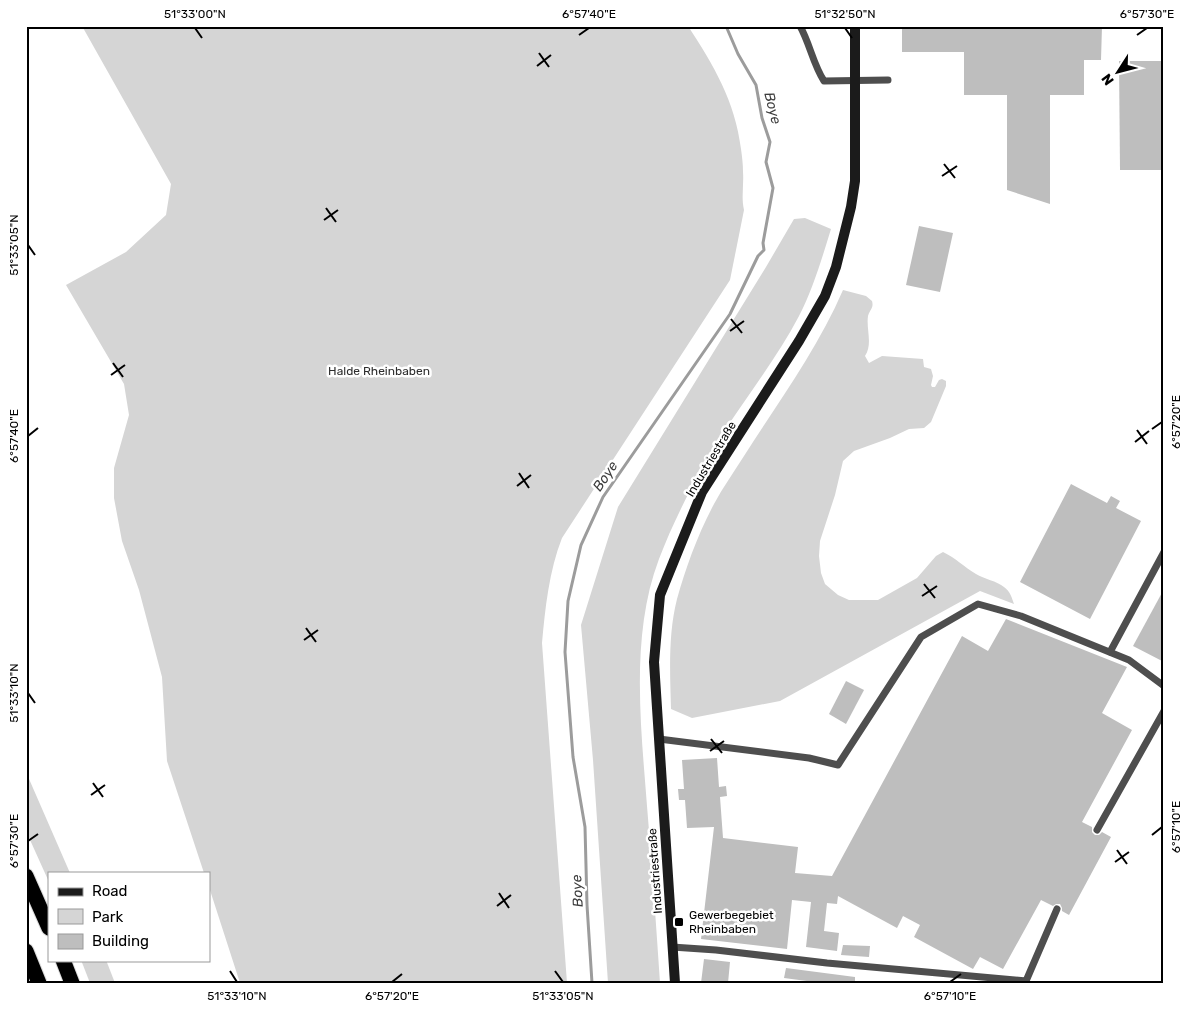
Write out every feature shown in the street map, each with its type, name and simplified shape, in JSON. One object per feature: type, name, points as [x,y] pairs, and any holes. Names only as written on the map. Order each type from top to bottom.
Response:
[{"type":"highway","points":[[26,876],[48,926]]},
{"type":"highway","points":[[26,951],[39,983]]},
{"type":"highway","points":[[63,962],[72,983]]},
{"type":"street","name":"Industriestraße","points":[[675,983],[654,662],[660,594],[702,492],[800,341],[825,296],[836,267],[854,190],[855,26]]},
{"type":"lane","points":[[800,26],[817,70],[824,81],[888,80]]},
{"type":"lane","points":[[1110,652],[1164,552]]},
{"type":"lane","points":[[659,739],[809,758],[838,765],[921,637],[978,604],[1021,616],[1130,660],[1164,686]]},
{"type":"lane","points":[[1097,830],[1164,712]]},
{"type":"lane","points":[[672,947],[1026,981],[1057,909]]},
{"type":"green space","name":"Halde Rheinbaben","points":[[82,26],[688,26],[722,84],[734,115],[743,163],[744,210],[730,280],[562,538],[548,590],[542,643],[567,983],[240,983],[210,890],[210,872],[204,872],[167,761],[162,677],[139,590],[122,541],[114,498],[114,468],[129,415],[124,384],[66,285],[126,252],[166,215],[171,184]]},
{"type":"green space","points":[[805,218],[831,229],[809,295],[783,344],[709,456],[666,541],[650,588],[644,619],[640,681],[642,745],[660,983],[608,983],[593,760],[581,625],[618,507],[794,219]]},
{"type":"green space","points":[[843,290],[866,296],[872,301],[872,307],[868,316],[869,347],[865,356],[869,363],[882,356],[923,359],[924,367],[931,369],[933,376],[932,387],[935,387],[939,380],[942,379],[946,381],[946,386],[931,422],[924,428],[909,429],[854,451],[843,461],[835,495],[820,541],[819,556],[821,573],[825,584],[838,595],[849,600],[878,600],[917,578],[936,556],[943,552],[976,574],[1004,587],[1012,597],[1014,604],[980,591],[780,701],[692,718],[671,709],[670,682],[670,654],[674,612],[688,563],[717,498],[797,375],[833,312]]},
{"type":"green space","points":[[26,772],[70,872],[48,872],[48,880],[26,831]]},
{"type":"green space","points":[[82,962],[107,962],[115,983],[90,983]]},
{"type":"building","points":[[902,26],[1102,26],[1101,60],[1084,60],[1084,95],[1050,95],[1050,204],[1007,190],[1007,95],[964,95],[964,52],[902,52]]},
{"type":"building","points":[[1119,61],[1162,61],[1162,170],[1120,170]]},
{"type":"building","points":[[919,226],[953,233],[940,292],[906,285]]},
{"type":"building","points":[[1071,484],[1107,503],[1111,496],[1120,501],[1116,508],[1141,521],[1090,619],[1020,582]]},
{"type":"building","points":[[1164,589],[1164,662],[1133,646]]},
{"type":"building","points":[[1006,619],[1127,667],[1102,713],[1132,730],[1082,822],[1092,827],[1092,832],[1095,835],[1099,835],[1102,832],[1111,837],[1069,915],[1062,911],[1060,904],[1053,906],[1041,900],[1003,969],[980,957],[973,969],[914,937],[920,925],[903,916],[897,928],[838,896],[837,904],[827,903],[824,931],[839,933],[837,951],[806,947],[811,902],[792,900],[787,949],[701,939],[714,827],[687,828],[685,800],[679,800],[678,789],[684,789],[682,760],[717,758],[719,787],[726,786],[727,796],[720,797],[723,838],[798,847],[795,873],[832,876],[962,636],[988,651]]},
{"type":"building","points":[[846,681],[864,690],[846,724],[829,714]]},
{"type":"building","points":[[843,945],[870,946],[869,957],[841,955]]},
{"type":"building","points":[[704,959],[730,962],[728,983],[701,983]]},
{"type":"building","points":[[786,968],[855,977],[855,983],[822,983],[784,978]]},
{"type":"waterway","name":"Boye","points":[[592,983],[585,827],[573,757],[565,652],[568,601],[581,545],[603,497],[730,314],[758,256],[764,250],[763,243],[773,188],[766,162],[770,142],[762,118],[756,85],[738,54],[726,26]]},
{"type":"place","name":"Gewerbegebiet Rheinbaben","points":[[679,922]]}]
